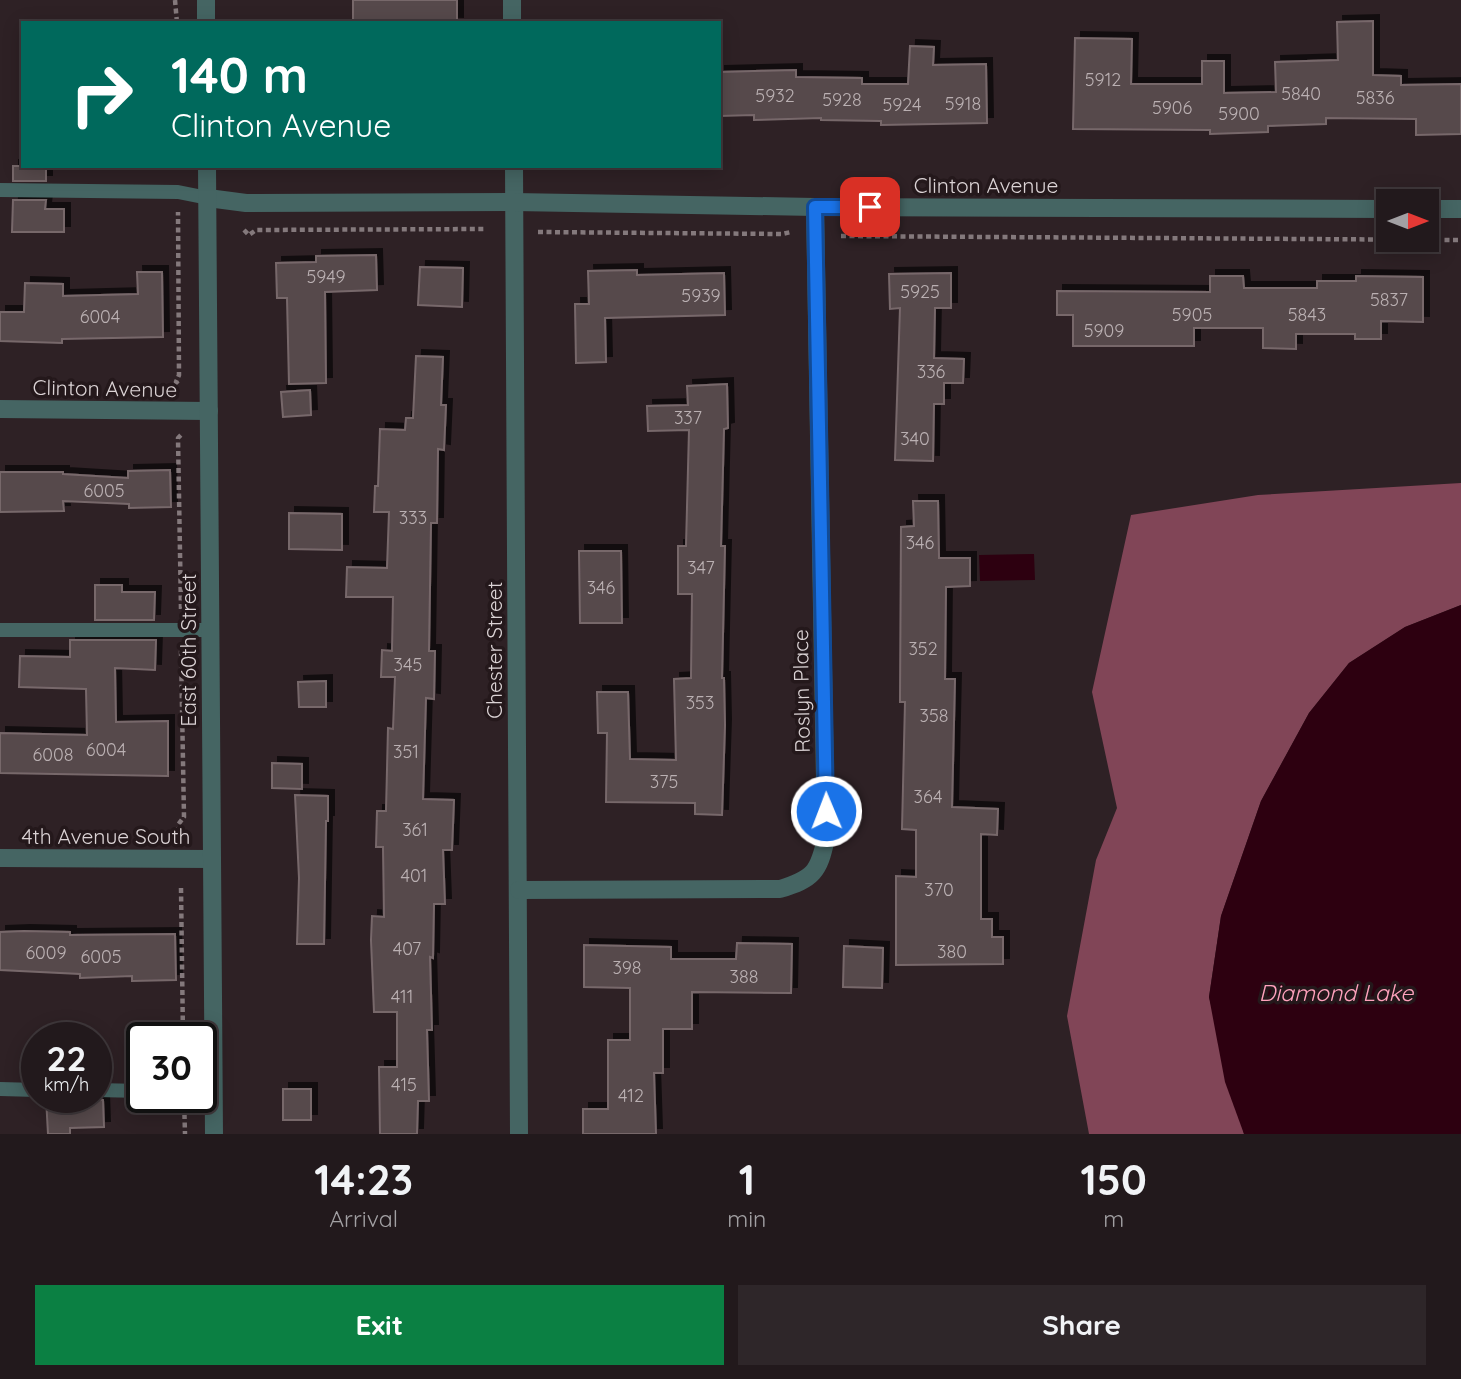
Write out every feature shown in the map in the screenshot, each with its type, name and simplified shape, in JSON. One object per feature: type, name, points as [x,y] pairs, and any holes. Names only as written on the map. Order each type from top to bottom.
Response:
[{"type":"street","points":[[206,0],[206,21]]},
{"type":"street","points":[[512,0],[512,21]]},
{"type":"street","name":"East 60th Street","points":[[207,168],[212,859],[209,1022]]},
{"type":"street","name":"Chester Street","points":[[514,168],[519,1134]]},
{"type":"street","name":"Clinton Avenue","points":[[208,198],[246,204],[514,202],[815,207],[1376,209]]},
{"type":"street","name":"Roslyn Place","points":[[519,890],[780,889],[802,882],[821,864],[826,838],[815,207]]},
{"type":"street","points":[[1439,209],[1461,209]]},
{"type":"street","name":"Clinton Avenue","points":[[0,410],[209,411]]},
{"type":"street","name":"4th Avenue South","points":[[0,858],[212,859]]},
{"type":"street","name":"East 60th Street","points":[[211,1113],[214,1134]]},
{"type":"lane","points":[[0,190],[178,192],[208,198]]},
{"type":"lane","points":[[0,630],[211,630]]},
{"type":"lane","points":[[0,1089],[21,1090]]},
{"type":"path","points":[[176,0],[177,21]]},
{"type":"path","points":[[178,192],[178,384]]},
{"type":"path","points":[[244,230],[249,236],[256,230],[484,229]]},
{"type":"path","points":[[537,232],[792,232]]},
{"type":"path","points":[[841,236],[1461,240]]},
{"type":"path","points":[[181,888],[183,1022]]},
{"type":"path","points":[[184,1113],[185,1134]]},
{"type":"shaded area","points":[[1461,483],[1461,605],[1405,627],[1349,663],[1309,713],[1261,801],[1221,916],[1209,997],[1244,1134],[1089,1134],[1067,1016],[1096,860],[1117,808],[1092,692],[1131,515],[1258,495]]},
{"type":"water","points":[[1034,554],[1035,580],[980,581],[979,555]]},
{"type":"water","name":"Diamond Lake","points":[[1461,605],[1461,1134],[1244,1134],[1225,1082],[1209,997],[1221,916],[1261,801],[1309,713],[1349,663],[1405,627]]},
{"type":"building","points":[[353,0],[457,0],[457,21],[353,20]]},
{"type":"building","points":[[1373,21],[1373,75],[1401,76],[1401,85],[1461,84],[1461,134],[1416,135],[1416,119],[1326,118],[1326,124],[1268,126],[1268,132],[1210,134],[1210,130],[1073,129],[1075,38],[1132,39],[1131,84],[1202,84],[1202,61],[1224,61],[1224,93],[1276,92],[1275,62],[1338,60],[1337,22]]},
{"type":"building","points":[[910,46],[934,47],[933,65],[986,64],[987,123],[881,125],[881,121],[821,118],[754,120],[754,115],[721,116],[721,72],[796,70],[796,77],[862,78],[862,84],[908,84]]},
{"type":"building","points":[[13,166],[46,168],[46,181],[13,181]]},
{"type":"building","points":[[13,200],[46,200],[45,209],[64,209],[64,232],[12,232]]},
{"type":"building","points":[[376,255],[377,290],[325,292],[326,383],[289,384],[287,298],[277,298],[276,263],[316,262],[316,256]]},
{"type":"building","points":[[420,267],[463,268],[462,307],[418,305]]},
{"type":"building","points":[[637,270],[637,275],[724,273],[725,315],[605,318],[606,362],[576,363],[575,304],[589,304],[588,271]]},
{"type":"building","points":[[137,272],[162,272],[163,337],[62,339],[62,343],[0,341],[0,312],[24,312],[25,283],[63,284],[63,296],[138,294]]},
{"type":"building","points":[[951,273],[951,308],[935,308],[934,358],[964,359],[963,383],[944,383],[944,404],[934,404],[933,461],[895,460],[900,308],[890,309],[889,274]]},
{"type":"building","points":[[1210,276],[1243,276],[1244,288],[1317,288],[1317,281],[1356,281],[1356,276],[1423,277],[1423,322],[1381,321],[1381,339],[1355,339],[1355,334],[1296,334],[1296,349],[1263,348],[1263,328],[1194,328],[1194,346],[1073,346],[1073,315],[1057,315],[1057,291],[1210,292]]},
{"type":"building","points":[[416,356],[443,357],[441,405],[446,405],[444,450],[438,449],[437,523],[431,523],[429,651],[435,651],[434,699],[426,698],[423,799],[454,800],[452,850],[443,850],[445,904],[434,904],[433,958],[430,957],[432,1030],[427,1030],[429,1101],[418,1101],[417,1134],[380,1134],[379,1067],[397,1067],[397,1012],[374,1012],[371,940],[372,916],[384,917],[383,847],[376,847],[377,811],[386,811],[388,728],[393,729],[395,677],[381,677],[382,650],[392,651],[393,597],[346,597],[347,567],[387,568],[389,512],[374,512],[375,486],[378,486],[380,429],[405,430],[406,418],[413,418]]},
{"type":"building","points":[[727,384],[728,428],[724,429],[721,546],[725,546],[722,815],[695,814],[695,803],[606,802],[607,733],[598,733],[597,692],[628,692],[630,759],[676,760],[674,679],[691,678],[692,594],[678,594],[678,546],[686,546],[689,430],[648,431],[647,406],[688,405],[687,386]]},
{"type":"building","points":[[310,390],[311,415],[283,417],[281,392]]},
{"type":"building","points":[[170,470],[171,507],[129,508],[129,504],[63,501],[64,511],[0,512],[0,472],[63,472],[128,478],[128,471]]},
{"type":"building","points":[[913,501],[938,501],[939,558],[970,558],[970,586],[946,587],[945,679],[955,679],[952,807],[998,809],[997,835],[981,834],[981,919],[992,919],[992,937],[1003,937],[1003,964],[896,965],[896,876],[916,877],[916,830],[902,829],[905,702],[900,702],[901,527],[914,526]]},
{"type":"building","points":[[289,513],[342,514],[342,550],[289,549]]},
{"type":"building","points":[[579,551],[621,551],[622,623],[580,623]]},
{"type":"building","points":[[95,585],[122,585],[122,592],[155,592],[154,620],[95,620]]},
{"type":"building","points":[[70,640],[156,640],[155,670],[115,668],[116,722],[168,721],[168,776],[0,773],[0,733],[87,735],[86,689],[19,687],[20,656],[70,657]]},
{"type":"building","points":[[326,681],[326,707],[299,707],[298,682]]},
{"type":"building","points":[[272,763],[302,764],[302,789],[272,788]]},
{"type":"building","points":[[295,795],[328,796],[324,944],[297,944],[299,878]]},
{"type":"building","points":[[0,932],[70,932],[70,935],[175,934],[176,980],[132,981],[132,976],[80,978],[80,974],[0,970]]},
{"type":"building","points":[[737,943],[792,944],[791,993],[692,992],[692,1029],[663,1029],[663,1073],[654,1073],[656,1134],[583,1134],[583,1109],[608,1109],[608,1040],[630,1040],[630,988],[584,987],[584,945],[671,947],[671,959],[736,959]]},
{"type":"building","points":[[844,946],[883,948],[882,988],[843,987]]},
{"type":"building","points":[[283,1089],[311,1089],[311,1120],[283,1120]]},
{"type":"building","points":[[47,1113],[103,1113],[104,1127],[70,1128],[70,1134],[48,1134]]},
{"type":"route","points":[[826,811],[815,207],[870,207]]}]
